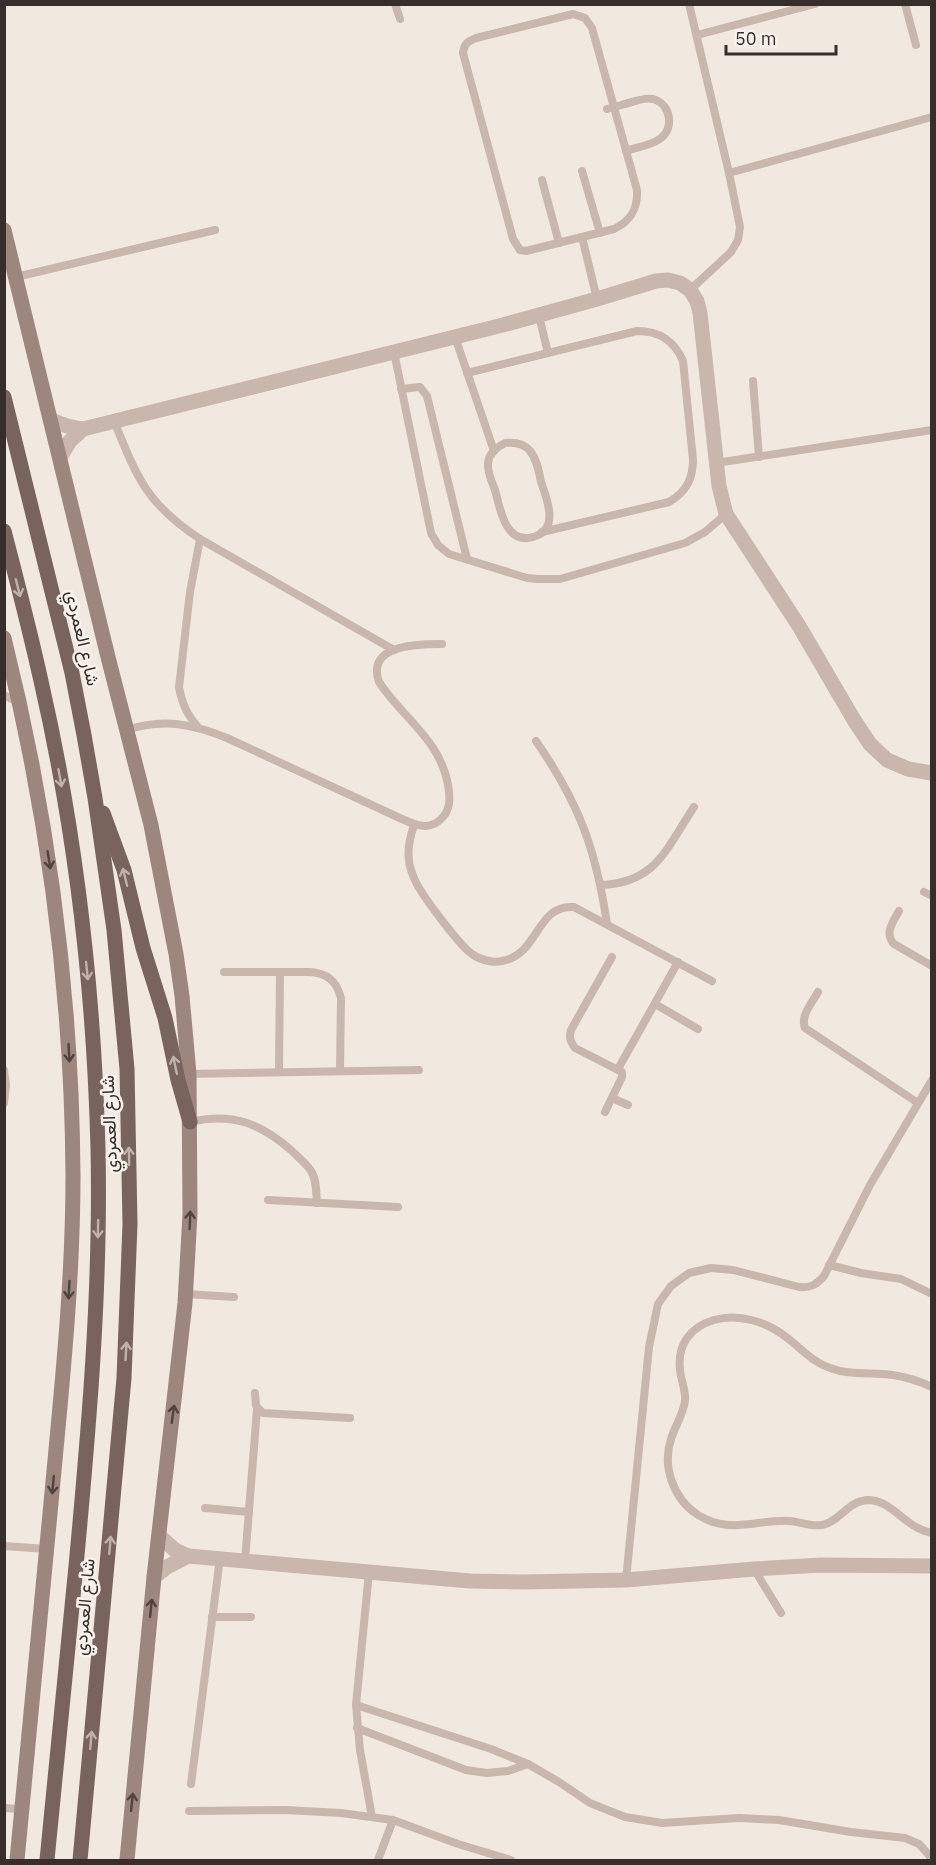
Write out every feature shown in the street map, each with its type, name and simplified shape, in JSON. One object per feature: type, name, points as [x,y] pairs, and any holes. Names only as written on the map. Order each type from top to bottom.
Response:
[{"type":"main road","name":"شارع العمردي","points":[[4,397],[72,673],[95,798],[122,1000],[129,1120],[130,1224],[121,1419],[80,1860]]},
{"type":"main road","name":"شارع العمردي","points":[[4,531],[42,682],[75,872],[90,1006],[98,1149],[97,1285],[90,1420],[47,1860]]},
{"type":"main road","points":[[95,798],[124,870],[143,948],[165,1018],[178,1080],[190,1122]]},
{"type":"street","points":[[4,230],[151,825],[176,954],[189,1074],[190,1214],[186,1294],[154,1577],[127,1860]]},
{"type":"street","points":[[51,420],[83,429],[455,338],[656,281],[668,280],[680,283],[690,290],[697,300],[700,313],[716,463],[726,514],[799,626],[870,744],[887,760],[908,769],[932,773]]},
{"type":"street","points":[[60,456],[70,441],[83,429]]},
{"type":"street","points":[[4,638],[8,672],[20,704],[43,819],[52,878],[65,998],[72,1118],[72,1238],[69,1298],[22,1809],[13,1855]]},
{"type":"street","points":[[159,1536],[175,1550],[188,1556],[470,1581],[626,1580],[820,1565],[932,1566]]},
{"type":"street","points":[[154,1577],[167,1566],[188,1556]]},
{"type":"lane","points":[[395,4],[400,18]]},
{"type":"lane","points":[[688,4],[740,227],[738,240],[731,252],[690,290]]},
{"type":"lane","points":[[697,35],[816,4]]},
{"type":"lane","points":[[905,4],[916,45]]},
{"type":"lane","points":[[573,14],[585,18],[592,28],[626,151],[637,189],[635,209],[623,225],[560,243],[526,251],[520,250],[513,239],[463,53],[467,43],[476,38],[567,15],[573,14]]},
{"type":"lane","points":[[604,109],[645,99],[653,99],[665,107],[669,122],[668,129],[658,140],[626,151]]},
{"type":"lane","points":[[729,173],[932,117]]},
{"type":"lane","points":[[582,171],[600,233]]},
{"type":"lane","points":[[542,180],[560,243]]},
{"type":"lane","points":[[16,277],[215,230]]},
{"type":"lane","points":[[582,237],[597,299]]},
{"type":"lane","points":[[539,315],[548,353]]},
{"type":"lane","points":[[467,373],[637,331],[649,331],[660,335],[678,350],[683,361],[693,470],[685,489],[669,502],[523,538],[513,534],[506,526],[488,470],[488,463],[494,451],[505,443],[519,444],[531,452],[534,458],[550,514],[549,524],[542,532]]},
{"type":"lane","points":[[455,338],[494,451]]},
{"type":"lane","points":[[394,352],[431,532],[438,545],[456,556],[527,578],[560,579],[684,543],[705,532],[726,514]]},
{"type":"lane","points":[[753,381],[759,457]]},
{"type":"lane","points":[[401,389],[420,387],[427,396],[467,559]]},
{"type":"lane","points":[[114,421],[135,472],[147,492],[181,526],[394,650]]},
{"type":"lane","points":[[716,463],[932,430]]},
{"type":"lane","points":[[198,726],[186,712],[179,687],[189,601],[200,539]]},
{"type":"lane","points":[[127,730],[163,723],[198,726],[414,825],[426,827],[438,823],[447,813],[450,801],[448,782],[434,747],[385,692],[376,674],[377,663],[384,655],[394,650],[426,644],[442,644]]},
{"type":"lane","points":[[4,695],[20,704]]},
{"type":"lane","points":[[536,741],[558,774],[577,809],[591,846],[601,885],[607,924]]},
{"type":"lane","points":[[601,885],[627,882],[650,870],[693,807]]},
{"type":"lane","points":[[414,825],[408,843],[409,862],[414,880],[462,946],[473,956],[486,961],[501,962],[515,957],[526,949],[554,910],[564,906],[574,907],[712,981]]},
{"type":"lane","points":[[899,911],[888,933],[890,939],[894,944],[932,966]]},
{"type":"lane","points":[[605,1112],[622,1077],[622,1072],[575,1048],[570,1042],[570,1036],[571,1030],[612,957]]},
{"type":"lane","points":[[618,1069],[678,962]]},
{"type":"lane","points":[[224,972],[321,973],[331,978],[338,987],[341,998],[340,1071]]},
{"type":"lane","points":[[279,1072],[280,972]]},
{"type":"lane","points":[[818,992],[804,1018],[805,1028],[918,1103]]},
{"type":"lane","points":[[655,1004],[698,1029]]},
{"type":"lane","points":[[4,1070],[6,1085],[4,1103]]},
{"type":"lane","points":[[189,1074],[419,1070]]},
{"type":"lane","points":[[626,1580],[649,1347],[658,1304],[671,1286],[689,1273],[711,1268],[733,1270],[798,1287],[809,1288],[817,1284],[824,1276],[870,1185],[932,1080]]},
{"type":"lane","points":[[612,1098],[628,1105]]},
{"type":"lane","points":[[190,1122],[205,1118],[228,1118],[260,1128],[288,1148],[312,1172],[317,1203]]},
{"type":"lane","points":[[268,1200],[398,1208]]},
{"type":"lane","points":[[829,1265],[901,1279],[932,1294]]},
{"type":"lane","points":[[186,1294],[234,1297]]},
{"type":"lane","points":[[932,1387],[892,1375],[844,1372],[829,1368],[814,1361],[772,1327],[755,1320],[717,1319],[700,1325],[686,1337],[679,1354],[685,1402],[671,1440],[668,1461],[671,1481],[682,1500],[697,1514],[716,1523],[732,1526],[792,1521],[822,1525],[830,1522],[857,1502],[867,1500],[886,1505],[912,1526],[932,1533]]},
{"type":"lane","points":[[245,1561],[257,1409],[255,1393]]},
{"type":"lane","points":[[257,1409],[267,1414],[350,1418]]},
{"type":"lane","points":[[205,1508],[249,1512]]},
{"type":"lane","points":[[4,1546],[46,1549]]},
{"type":"lane","points":[[190,1784],[220,1558]]},
{"type":"lane","points":[[754,1569],[781,1613]]},
{"type":"lane","points":[[369,1572],[356,1705],[357,1728],[372,1817]]},
{"type":"lane","points":[[212,1617],[251,1617]]},
{"type":"lane","points":[[356,1705],[491,1749],[528,1764],[590,1803],[625,1817],[662,1824],[739,1818],[779,1820],[905,1838],[919,1844],[931,1860]]},
{"type":"lane","points":[[357,1728],[466,1770],[487,1773],[508,1771],[528,1764]]},
{"type":"lane","points":[[4,1808],[22,1809]]},
{"type":"lane","points":[[189,1811],[286,1810],[341,1813],[393,1820],[458,1844],[511,1860]]},
{"type":"lane","points":[[378,1860],[393,1820]]}]
